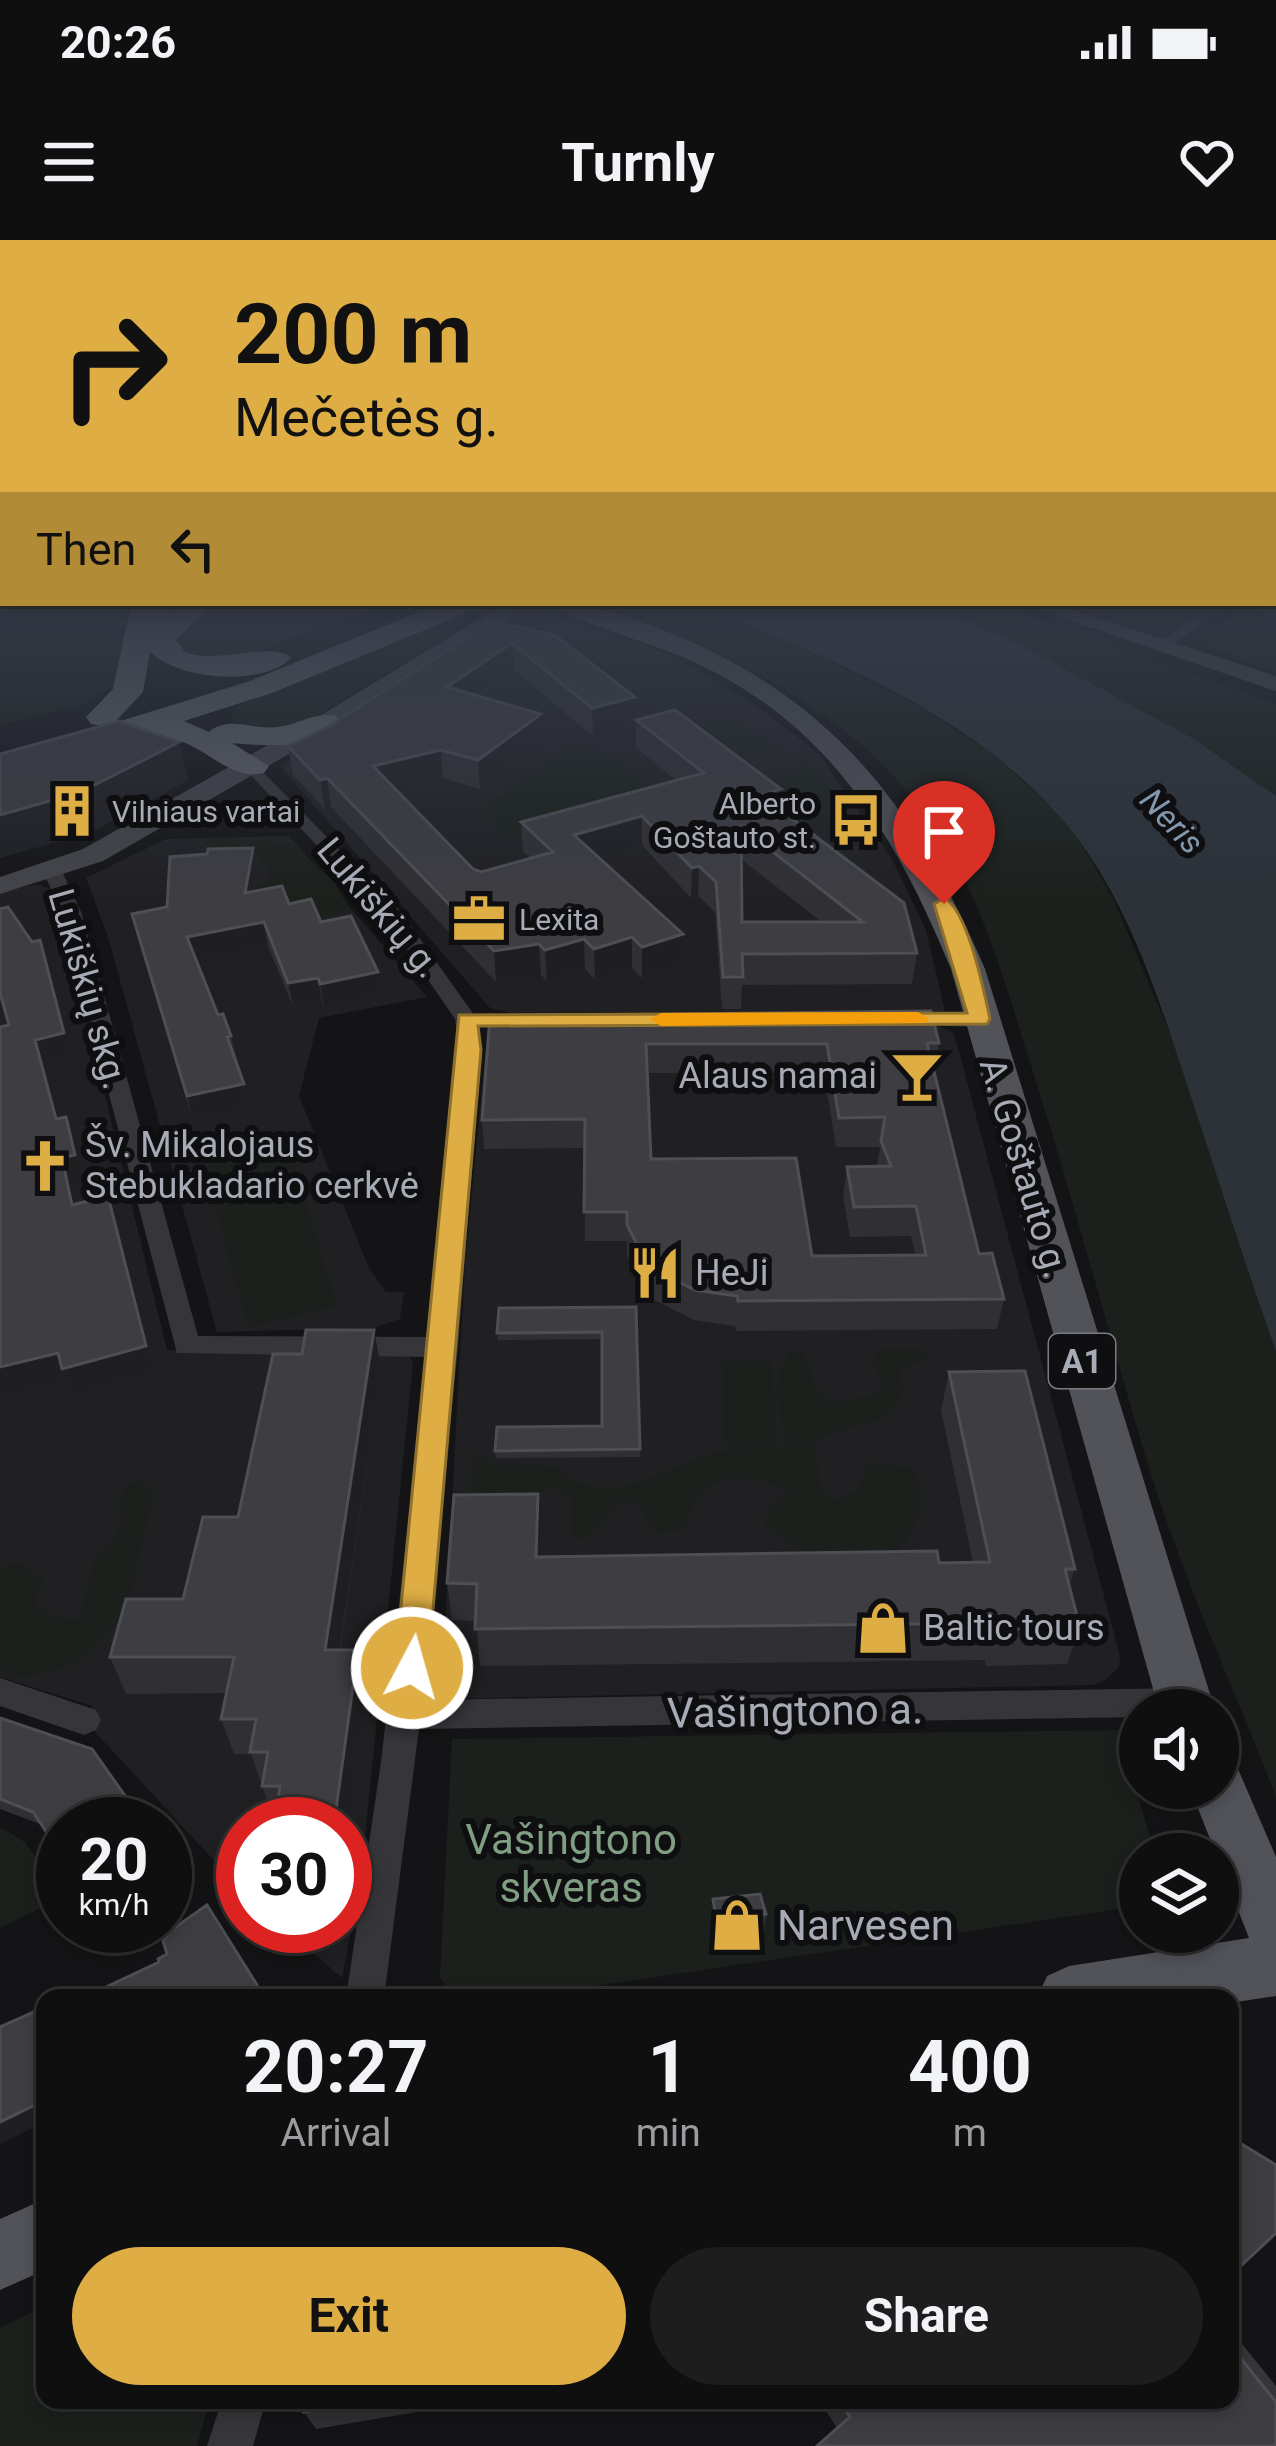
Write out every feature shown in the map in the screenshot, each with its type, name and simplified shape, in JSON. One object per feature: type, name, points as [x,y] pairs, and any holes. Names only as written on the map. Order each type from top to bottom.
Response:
[{"type":"highway","points":[[109,726],[125,698]]},
{"type":"highway","points":[[0,769],[191,698]]},
{"type":"highway","points":[[0,745],[109,726],[218,698]]},
{"type":"highway","points":[[242,698],[217,713],[214,724],[252,766]]},
{"type":"highway","points":[[224,733],[278,737],[325,723]]},
{"type":"highway","points":[[109,726],[181,730],[252,766]]},
{"type":"main road","points":[[0,886],[93,855],[366,698]]},
{"type":"main road","name":"A. Goštauto g.","points":[[773,698],[842,751],[899,820],[924,865],[968,969],[979,1019],[1181,1689]]},
{"type":"main road","points":[[1227,1809],[1276,1929]]},
{"type":"main road","points":[[1127,1989],[1276,1966]]},
{"type":"main road","points":[[0,2255],[36,2238]]},
{"type":"street","name":"Lukiškių g.","points":[[252,766],[393,915],[466,1019]]},
{"type":"street","name":"Lukiškių skg.","points":[[53,871],[71,912],[187,1346],[444,1347]]},
{"type":"street","points":[[366,1989],[406,1715],[444,1347],[470,1050],[466,1019],[494,1019]]},
{"type":"street","points":[[868,1019],[979,1019]]},
{"type":"street","points":[[0,1692],[84,1720]]},
{"type":"street","name":"Vašingtono a.","points":[[406,1715],[1119,1707]]},
{"type":"street","points":[[230,2446],[241,2409]]},
{"type":"lane","points":[[1239,2356],[1276,2402]]},
{"type":"shaded area","points":[[384,698],[742,698],[819,754],[892,859],[926,930],[945,1011],[510,1013],[490,1008],[280,766]]},
{"type":"shaded area","points":[[289,836],[427,997],[319,1018],[299,1096],[369,1268],[386,1292],[404,1292],[400,1319],[373,1328],[217,1332],[108,937],[86,878],[166,839]]},
{"type":"shaded area","points":[[37,884],[53,890],[167,1350],[396,1350],[408,1353],[413,1363],[369,1797],[216,1797],[216,1863],[192,1837],[192,1797],[155,1797],[84,1720],[92,1706],[0,1677],[0,892]]},
{"type":"shaded area","points":[[508,1026],[939,1026],[954,1033],[1120,1656],[1119,1667],[1093,1685],[441,1699],[465,1264],[487,1035]]},
{"type":"shaded area","points":[[313,1953],[347,1953],[342,1978]]},
{"type":"green space","points":[[0,698],[95,698],[84,705],[0,725]]},
{"type":"green space","points":[[257,698],[346,698],[286,731],[229,720],[239,705]]},
{"type":"green space","points":[[799,698],[903,698],[991,753],[1052,807],[1076,836],[1114,900],[1173,1041],[1276,1351],[1276,1797],[1239,1705],[1239,1689],[1232,1689],[1160,1501],[983,921],[926,815],[868,751]]},
{"type":"green space","points":[[1118,698],[1259,698],[1276,704],[1276,796],[1194,739]]},
{"type":"green space","points":[[732,718],[778,747],[778,753],[724,760],[676,729]]},
{"type":"green space","points":[[573,749],[608,753],[661,798],[651,806],[513,841],[495,829],[487,814],[491,802],[559,753]]},
{"type":"green space","points":[[813,766],[832,789],[844,819],[837,829],[797,828],[751,786]]},
{"type":"green space","points":[[212,837],[292,843],[335,883],[349,908],[311,921],[240,894],[266,884],[271,872],[253,852],[209,849],[203,843]]},
{"type":"green space","points":[[289,1147],[337,1306],[248,1327],[204,1166]]},
{"type":"green space","points":[[881,1349],[923,1350],[928,1358],[900,1370],[902,1390],[888,1414],[814,1442],[822,1492],[838,1500],[857,1491],[869,1462],[912,1469],[921,1503],[897,1554],[804,1554],[764,1523],[770,1508],[788,1491],[753,1479],[722,1480],[710,1486],[690,1511],[684,1531],[655,1532],[638,1503],[618,1501],[596,1532],[580,1540],[570,1531],[573,1499],[555,1487],[539,1493],[540,1512],[534,1523],[482,1507],[469,1494],[475,1454],[492,1464],[555,1467],[573,1480],[611,1488],[714,1453],[765,1448],[724,1445],[722,1361],[772,1362],[777,1446],[789,1445],[778,1385],[790,1352],[804,1352],[814,1384],[828,1402],[878,1395],[882,1383],[872,1361]]},
{"type":"green space","points":[[141,1481],[154,1490],[126,1615],[78,1661],[50,1672],[12,1678],[0,1668],[0,1568],[18,1562],[45,1581],[34,1602],[39,1607],[54,1617],[80,1620],[95,1562],[120,1528],[117,1503],[128,1486]]},
{"type":"green space","name":"Vašingtono skveras","points":[[1119,1730],[1119,1809],[1142,1809],[1149,1833],[1119,1833],[1119,1909],[573,1989],[449,1989],[440,1977],[452,1739]]},
{"type":"green space","points":[[0,1827],[26,1843],[36,1858],[36,1910],[0,1928]]},
{"type":"green space","points":[[36,2310],[36,2409],[207,2409],[197,2446],[0,2446],[0,2328]]},
{"type":"water","name":"Neris","points":[[905,698],[1118,698],[1194,739],[1276,796],[1276,1351],[1153,984],[1120,908],[1077,838],[1051,807],[1014,771]]},
{"type":"building","points":[[373,698],[485,698],[541,714],[478,760],[441,750],[373,766],[481,872],[553,852],[521,822],[704,773],[636,720],[675,710],[781,789],[761,795],[904,903],[917,953],[742,954],[743,977],[723,977],[716,882],[699,866],[692,868],[642,816],[574,835],[683,934],[642,947],[632,937],[594,949],[584,939],[545,950],[539,944],[494,951],[327,778],[320,780],[288,746]],"holes":[[[741,827],[863,922],[742,922]]]},
{"type":"building","points":[[580,698],[631,698],[592,708]]},
{"type":"building","points":[[119,721],[179,742],[83,791],[0,815],[0,754]]},
{"type":"building","points":[[253,848],[245,893],[282,886],[289,904],[311,899],[321,922],[351,916],[378,972],[320,984],[318,978],[288,983],[264,922],[187,937],[218,1015],[223,1014],[244,1084],[187,1096],[132,914],[167,907],[170,857],[207,854],[208,849]]},
{"type":"building","points":[[8,907],[32,942],[40,940],[64,1033],[35,1040],[56,1119],[66,1117],[75,1155],[62,1158],[72,1205],[108,1196],[146,1346],[62,1369],[58,1353],[0,1367],[0,1027],[9,1025],[0,993],[0,909]]},
{"type":"building","points":[[931,1011],[939,1043],[927,1043],[979,1254],[992,1253],[1004,1299],[738,1301],[737,1296],[695,1290],[649,1267],[627,1225],[627,1212],[584,1212],[585,1119],[482,1120],[490,1016]],"holes":[[[646,1044],[827,1044],[839,1118],[885,1117],[881,1141],[891,1166],[847,1167],[854,1207],[916,1206],[926,1255],[812,1256],[796,1158],[651,1159]]]},
{"type":"building","points":[[636,1307],[640,1449],[495,1451],[497,1427],[602,1426],[602,1332],[497,1333],[499,1308]]},
{"type":"building","points":[[306,1330],[374,1330],[325,1650],[358,1650],[338,1797],[278,1797],[280,1786],[262,1786],[268,1752],[250,1752],[256,1719],[221,1719],[234,1657],[110,1657],[126,1599],[183,1599],[203,1517],[238,1517],[273,1354],[302,1354]]},
{"type":"building","points":[[1025,1371],[1075,1569],[1065,1569],[1080,1628],[997,1629],[995,1623],[475,1629],[477,1584],[447,1583],[454,1495],[538,1494],[536,1557],[937,1551],[939,1563],[990,1562],[949,1372]]},
{"type":"building","points":[[0,1718],[92,1749],[126,1797],[36,1797],[36,1816],[0,1799]]},
{"type":"building","points":[[760,1894],[766,1914],[717,1923],[713,1899]]},
{"type":"building","points":[[207,1905],[216,1919],[216,1953],[237,1953],[256,1989],[102,1989],[167,1954],[192,1953],[192,1916]]},
{"type":"building","points":[[36,2011],[36,2104],[0,2122],[0,2027]]},
{"type":"building","points":[[1239,2142],[1276,2165],[1276,2233],[1239,2268]]},
{"type":"building","points":[[1239,2356],[1276,2402],[1276,2446],[817,2446],[850,2417],[844,2409],[1239,2409]]},
{"type":"slow traffic","points":[[661,1019],[918,1019]]},
{"type":"place","name":"Vilniaus vartai","points":[[72,811]]},
{"type":"place","name":"Alberto Goštauto st.","points":[[856,820]]},
{"type":"place","name":"Lexita","points":[[479,919]]},
{"type":"place","name":"Alaus namai","points":[[917,1076]]},
{"type":"place","name":"Šv. Mikalojaus Stebukladario cerkvė","points":[[45,1166]]},
{"type":"place","name":"HeJi","points":[[655,1273]]},
{"type":"place","name":"Baltic tours","points":[[883,1628]]},
{"type":"place","name":"Narvesen","points":[[737,1925]]},
{"type":"route","points":[[412,1668],[470,1050],[466,1019],[979,1019],[968,969],[944,904]]}]
